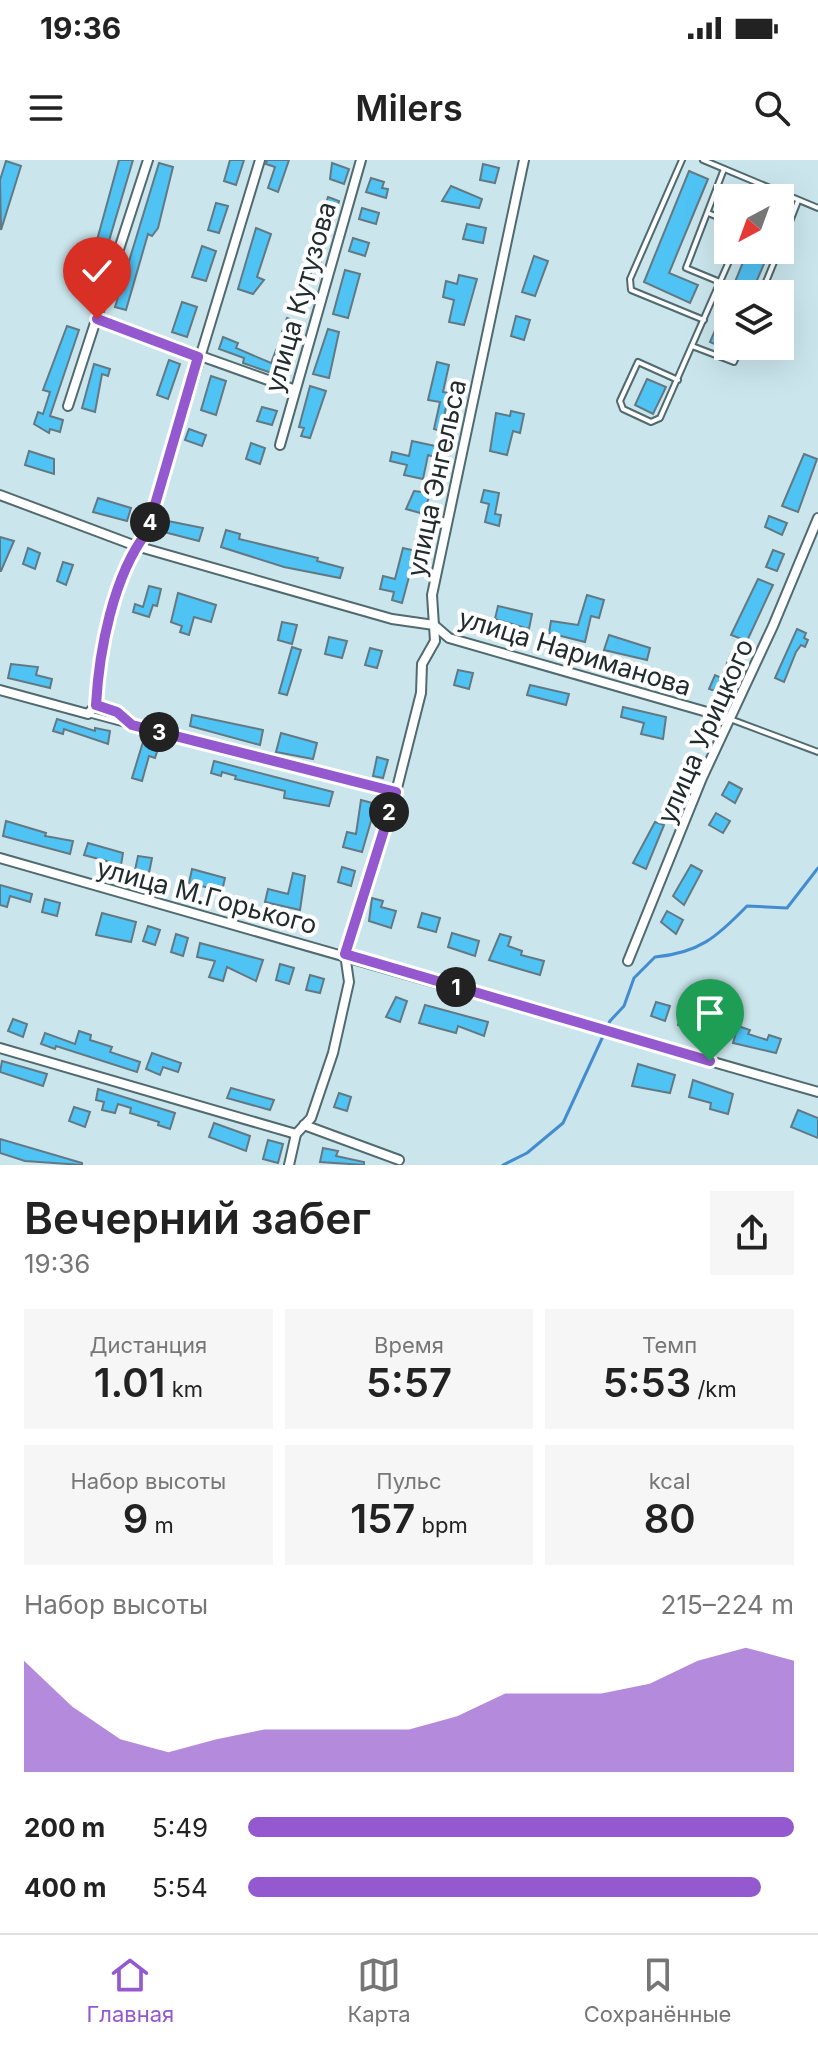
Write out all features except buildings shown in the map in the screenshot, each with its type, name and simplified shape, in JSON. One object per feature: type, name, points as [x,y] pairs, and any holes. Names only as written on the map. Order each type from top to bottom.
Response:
[{"type":"street","points":[[68,406],[148,160]]},
{"type":"street","points":[[0,690],[88,714],[96,705],[99,655],[136,546],[147,532],[260,160]]},
{"type":"street","name":"улица Кутузова","points":[[280,445],[293,389],[361,160]]},
{"type":"street","name":"улица Энгельса","points":[[289,1165],[296,1134],[311,1118],[333,1053],[349,982],[345,954],[396,792],[421,693],[422,664],[435,641],[432,595],[524,160]]},
{"type":"street","points":[[97,319],[293,389]]},
{"type":"street","name":"улица Нариманова","points":[[0,495],[136,546],[392,619],[434,625],[449,638],[728,718]]},
{"type":"street","name":"улица Урицкого","points":[[628,961],[728,718],[773,626],[818,518]]},
{"type":"street","points":[[96,705],[117,712],[132,725],[396,792]]},
{"type":"street","name":"улица М.Горького","points":[[0,858],[345,954],[818,1092]]},
{"type":"street","points":[[0,1048],[296,1134]]},
{"type":"street","points":[[304,1125],[399,1160]]},
{"type":"lane","points":[[682,160],[630,279],[631,290],[704,320]]},
{"type":"lane","points":[[703,160],[818,208]]},
{"type":"lane","points":[[715,280],[686,268],[724,169]]},
{"type":"lane","points":[[794,212],[799,200]]},
{"type":"lane","points":[[708,213],[714,215]]},
{"type":"lane","points":[[678,380],[638,362],[620,401],[623,409],[651,422],[660,418],[678,380],[714,296]]},
{"type":"lane","points":[[692,346],[714,354]]},
{"type":"lane","points":[[88,714],[132,725]]},
{"type":"lane","points":[[728,718],[818,752]]},
{"type":"waterway","points":[[503,1165],[527,1153],[563,1123],[610,1021],[624,1006],[634,978],[655,957],[684,952],[706,942],[747,906],[787,908],[818,868]]},
{"type":"route","points":[[97,319],[198,357],[147,532],[131,556],[99,655],[96,705],[117,712],[132,725],[396,792],[345,954],[710,1061]]}]
